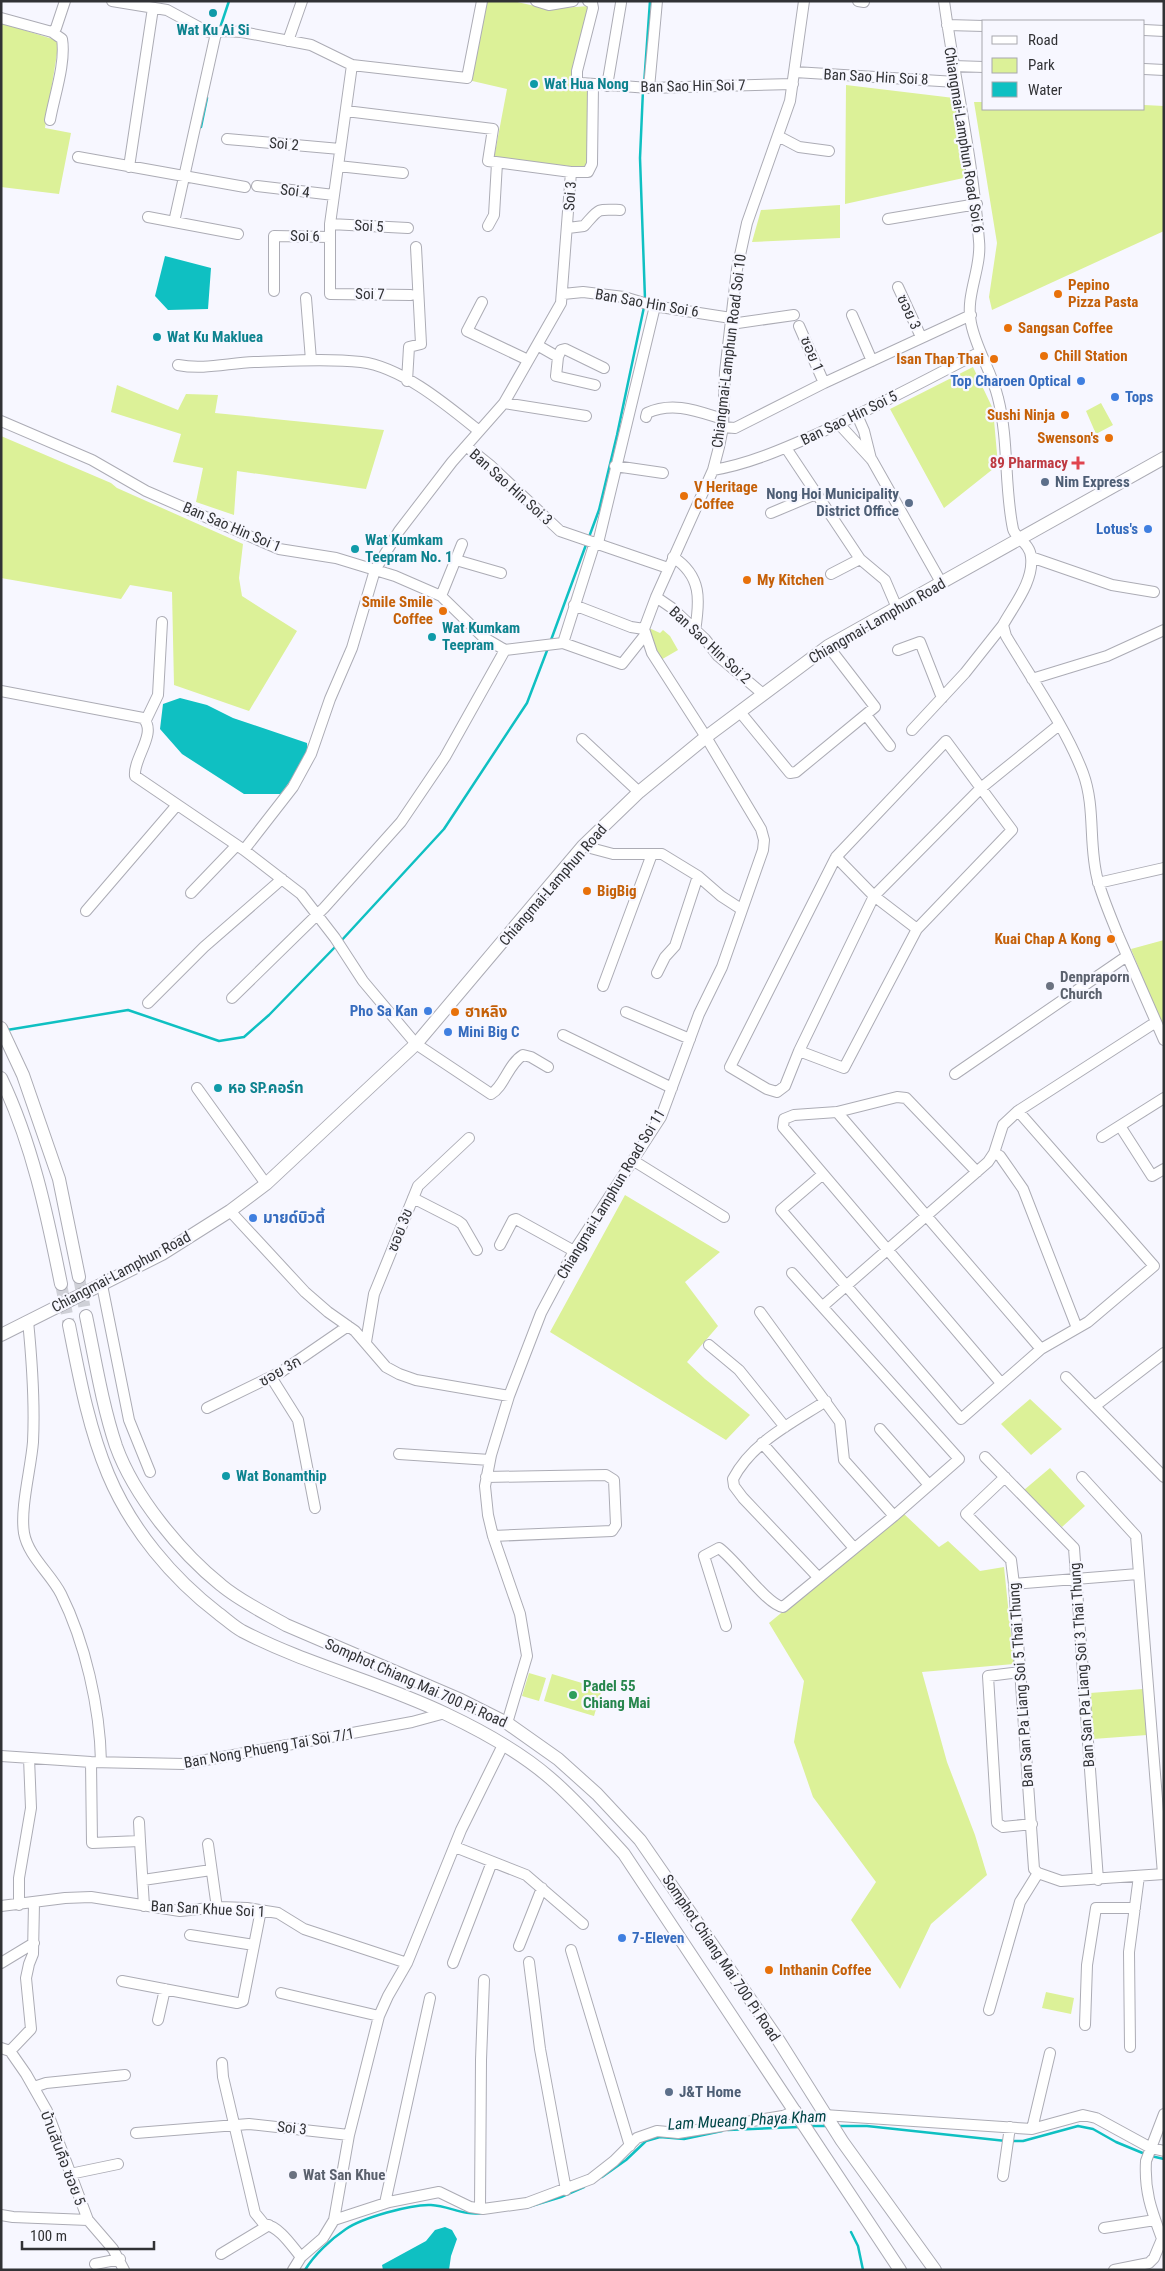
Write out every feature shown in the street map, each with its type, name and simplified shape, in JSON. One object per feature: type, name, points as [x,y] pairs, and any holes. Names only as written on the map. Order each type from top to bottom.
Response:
[{"type":"main road","name":"Chiangmai-Lamphun Road","points":[[1,1335],[162,1254],[230,1211],[266,1184],[416,1044],[583,846],[639,792],[706,737],[763,694],[828,646],[942,584],[1164,458]]},
{"type":"main road","points":[[1,1028],[24,1075],[59,1179],[79,1277]]},
{"type":"main road","points":[[1,1078],[30,1153],[48,1215],[61,1284]]},
{"type":"main road","name":"Somphot Chiang Mai 700 Pi Road","points":[[86,1316],[100,1386],[117,1447],[139,1491],[167,1532],[222,1587],[286,1625],[462,1700],[507,1723],[558,1759],[597,1794],[640,1840],[779,2042],[842,2141],[935,2270]]},
{"type":"main road","name":"Somphot Chiang Mai 700 Pi Road","points":[[68,1325],[88,1416],[109,1476],[133,1521],[156,1554],[192,1594],[239,1629],[270,1644],[445,1713],[503,1745],[549,1777],[588,1813],[624,1854],[799,2115],[900,2270]]},
{"type":"street","points":[[52,32],[58,22],[65,1]]},
{"type":"street","points":[[112,1],[167,10],[206,31],[311,45],[352,65],[466,78],[482,1]]},
{"type":"street","points":[[288,41],[302,1]]},
{"type":"street","points":[[536,1],[548,5],[573,1]]},
{"type":"street","points":[[588,1],[592,3],[593,8],[577,71],[577,80],[594,85]]},
{"type":"street","points":[[649,88],[657,1]]},
{"type":"street","name":"Chiangmai-Lamphun Road Soi 10","points":[[645,632],[668,568],[713,470],[723,423],[725,372],[737,268],[747,223],[790,101],[804,1]]},
{"type":"street","name":"Chiangmai-Lamphun Road Soi 6","points":[[944,1],[953,66],[977,204],[980,244],[971,292],[970,322],[998,396],[1004,427],[1014,532],[1029,548],[1031,557]]},
{"type":"street","points":[[607,86],[620,3]]},
{"type":"street","points":[[129,167],[153,8]]},
{"type":"street","points":[[1,18],[52,32],[62,39],[61,69],[50,120]]},
{"type":"street","points":[[947,24],[982,26]]},
{"type":"street","points":[[1145,30],[1164,31]]},
{"type":"street","points":[[174,222],[219,32]]},
{"type":"street","points":[[330,237],[330,224],[352,65]]},
{"type":"street","points":[[953,66],[982,67]]},
{"type":"street","points":[[1145,69],[1164,70]]},
{"type":"street","name":"Ban Sao Hin Soi 8","points":[[795,72],[956,82]]},
{"type":"street","name":"Ban Sao Hin Soi 7","points":[[594,85],[649,88],[793,84]]},
{"type":"street","name":"Soi 3","points":[[191,893],[241,848],[293,787],[311,754],[330,699],[352,648],[375,570],[400,531],[466,446],[504,403],[562,303],[572,172],[588,172],[591,169],[594,85]]},
{"type":"street","points":[[346,111],[493,129],[488,161],[572,172]]},
{"type":"street","points":[[778,136],[799,146],[829,151]]},
{"type":"street","name":"Soi 2","points":[[227,139],[340,149]]},
{"type":"street","points":[[78,158],[245,186]]},
{"type":"street","points":[[488,226],[494,215],[497,163]]},
{"type":"street","points":[[338,166],[403,174]]},
{"type":"street","name":"Soi 4","points":[[257,186],[334,195]]},
{"type":"street","points":[[888,219],[977,204]]},
{"type":"street","points":[[568,228],[584,226],[592,215],[599,210],[620,210]]},
{"type":"street","points":[[148,218],[238,234]]},
{"type":"street","name":"Soi 5","points":[[330,224],[408,228]]},
{"type":"street","name":"Soi 6","points":[[274,291],[274,236],[330,237]]},
{"type":"street","name":"Soi 7","points":[[330,237],[330,294],[411,295]]},
{"type":"street","points":[[407,381],[409,347],[421,344],[416,247]]},
{"type":"street","name":"ซอย 3","points":[[898,287],[921,337]]},
{"type":"street","name":"Ban Sao Hin Soi 6","points":[[563,294],[583,292],[624,296],[654,306],[731,321],[794,315]]},
{"type":"street","points":[[306,298],[311,360]]},
{"type":"street","points":[[482,302],[468,331],[528,360]]},
{"type":"street","points":[[563,643],[596,542],[654,306]]},
{"type":"street","points":[[852,315],[872,361]]},
{"type":"street","points":[[646,417],[647,413],[660,406],[688,408],[735,428],[824,383],[971,315]]},
{"type":"street","name":"ซอย 1","points":[[799,326],[824,383]]},
{"type":"street","points":[[537,344],[558,357]]},
{"type":"street","points":[[596,385],[556,376],[558,357],[561,350],[564,349],[604,368]]},
{"type":"street","name":"Ban Sao Hin Soi 5","points":[[713,470],[733,467],[786,448],[839,424],[980,352]]},
{"type":"street","points":[[178,365],[192,367],[311,360],[363,362],[392,372],[479,431]]},
{"type":"street","points":[[504,403],[586,416]]},
{"type":"street","points":[[857,415],[864,431],[872,460]]},
{"type":"street","name":"Ban Sao Hin Soi 1","points":[[1,421],[92,460],[146,491],[279,549],[336,558],[375,570],[441,596],[483,637],[505,650]]},
{"type":"street","points":[[839,424],[872,460],[942,584]]},
{"type":"street","name":"Ban Sao Hin Soi 3","points":[[466,446],[491,466],[560,531],[668,568]]},
{"type":"street","points":[[786,448],[860,559],[885,580],[897,608]]},
{"type":"street","points":[[615,466],[663,473]]},
{"type":"street","points":[[771,513],[816,494]]},
{"type":"street","points":[[441,596],[462,544]]},
{"type":"street","points":[[673,557],[685,565],[694,579],[699,606],[695,631]]},
{"type":"street","points":[[912,730],[965,674],[1003,625],[1030,574],[1031,557],[1112,585],[1154,592]]},
{"type":"street","points":[[831,574],[860,559]]},
{"type":"street","points":[[456,560],[501,573]]},
{"type":"street","name":"Ban Sao Hin Soi 2","points":[[656,597],[672,608],[706,639],[724,662],[763,694]]},
{"type":"street","points":[[574,605],[645,632]]},
{"type":"street","points":[[162,622],[158,695],[146,720],[147,733],[134,775],[241,848],[301,894],[318,914],[363,981],[416,1044],[491,1094],[496,1091],[512,1065],[523,1055],[531,1057],[548,1067]]},
{"type":"street","points":[[1003,625],[1006,636],[1069,743],[1087,785],[1091,806],[1092,859],[1098,883],[1164,1040]]},
{"type":"street","points":[[1032,679],[1107,656],[1164,630]]},
{"type":"street","points":[[232,998],[357,874],[401,822],[445,757],[505,650],[563,643],[622,664],[645,632]]},
{"type":"street","points":[[645,632],[652,653],[706,737]]},
{"type":"street","points":[[898,650],[920,642],[942,698]]},
{"type":"street","points":[[740,712],[790,773],[796,772],[866,715],[875,705],[828,646]]},
{"type":"street","points":[[1,691],[132,714],[146,720]]},
{"type":"street","points":[[866,715],[890,746]]},
{"type":"street","points":[[799,1051],[844,1068],[917,929],[1012,830],[981,788],[946,741],[836,857],[730,1067],[767,1089],[777,1092],[785,1086],[799,1051],[874,896],[981,788],[1058,725]]},
{"type":"street","name":"Chiangmai-Lamphun Road Soi 11","points":[[507,1723],[527,1656],[520,1614],[493,1536],[488,1515],[486,1477],[490,1460],[510,1396],[541,1313],[574,1251],[658,1123],[690,1039],[722,967],[763,850],[764,840],[761,829],[706,737]]},
{"type":"street","points":[[582,739],[639,792]]},
{"type":"street","points":[[86,911],[177,804]]},
{"type":"street","points":[[583,846],[613,854],[662,854],[698,876],[721,896],[741,909]]},
{"type":"street","points":[[603,986],[652,854]]},
{"type":"street","points":[[836,857],[874,896],[917,929]]},
{"type":"street","points":[[1098,883],[1164,868]]},
{"type":"street","points":[[657,973],[666,956],[675,946],[698,876]]},
{"type":"street","points":[[148,1003],[204,947],[282,879]]},
{"type":"street","points":[[955,1074],[1128,956]]},
{"type":"street","points":[[626,1012],[690,1039]]},
{"type":"street","points":[[823,1306],[926,1214],[977,1172],[994,1153],[1002,1125],[1018,1111],[1156,1022]]},
{"type":"street","points":[[563,1035],[672,1088]]},
{"type":"street","points":[[197,1088],[266,1184]]},
{"type":"street","points":[[977,1172],[906,1098],[897,1097],[837,1112],[794,1115],[784,1119],[783,1127],[1001,1383]]},
{"type":"street","points":[[1102,1137],[1164,1098]]},
{"type":"street","points":[[822,1174],[781,1210],[961,1419],[1041,1348],[1077,1328],[1107,1307],[1154,1266],[1018,1111]]},
{"type":"street","points":[[837,1112],[1041,1348]]},
{"type":"street","points":[[1120,1126],[1152,1176],[1164,1169]]},
{"type":"street","name":"ซอย 3ข","points":[[366,1342],[374,1294],[418,1186],[469,1138]]},
{"type":"street","points":[[994,1153],[1000,1156],[1023,1189],[1077,1328]]},
{"type":"street","points":[[634,1161],[724,1217]]},
{"type":"street","points":[[412,1198],[458,1221],[466,1229],[477,1250]]},
{"type":"street","points":[[230,1211],[305,1292],[366,1342],[386,1366],[399,1374],[416,1380],[510,1396]]},
{"type":"street","points":[[500,1245],[513,1220],[516,1219],[574,1251]]},
{"type":"street","points":[[726,1626],[704,1556],[719,1548],[740,1567],[771,1602],[778,1607],[783,1607],[894,1516],[959,1459],[792,1273]]},
{"type":"street","points":[[102,1285],[129,1420],[150,1472]]},
{"type":"street","points":[[760,1312],[840,1422],[844,1460],[894,1516]]},
{"type":"street","points":[[28,1321],[33,1390],[33,1443],[24,1532],[29,1547],[60,1592],[75,1624],[91,1684],[100,1736],[96,1762],[92,1844],[140,1841]]},
{"type":"street","name":"ซอย 3ก","points":[[207,1408],[271,1377],[348,1326]]},
{"type":"street","points":[[709,1345],[740,1370],[785,1428]]},
{"type":"street","points":[[1095,1406],[1164,1353]]},
{"type":"street","points":[[271,1377],[298,1420],[316,1508]]},
{"type":"street","points":[[1066,1377],[1164,1477]]},
{"type":"street","points":[[818,1578],[734,1486],[733,1480],[749,1454],[762,1443],[826,1401]]},
{"type":"street","points":[[880,1429],[929,1485]]},
{"type":"street","points":[[762,1443],[854,1548]]},
{"type":"street","points":[[400,1454],[490,1460]]},
{"type":"street","name":"Ban San Pa Liang Soi 3 Thai Thung","points":[[985,1457],[1074,1548],[1098,1880]]},
{"type":"street","points":[[486,1477],[606,1475],[614,1480],[616,1525],[612,1531],[493,1536]]},
{"type":"street","name":"Ban San Pa Liang Soi 5 Thai Thung","points":[[1005,1477],[966,1514],[1011,1560],[1034,1869],[1038,1873]]},
{"type":"street","points":[[989,2010],[1020,1902],[1038,1873],[1061,1881],[1098,1880],[1163,1874],[1136,1536],[1082,1477]]},
{"type":"street","points":[[1014,1584],[1138,1574]]},
{"type":"street","points":[[1020,1672],[988,1676],[997,1823],[1003,1826],[1032,1824]]},
{"type":"street","name":"Ban Nong Phueng Tai Soi 7/1","points":[[1,1756],[96,1762],[184,1764],[412,1722],[445,1713]]},
{"type":"street","points":[[293,2270],[301,2257],[323,2238],[334,2220],[349,2135],[379,2016],[407,1963],[454,1847],[503,1745]]},
{"type":"street","points":[[19,1905],[19,1878],[31,1808],[29,1758]]},
{"type":"street","points":[[139,1822],[144,1906]]},
{"type":"street","points":[[208,1844],[217,1908]]},
{"type":"street","points":[[454,1847],[526,1875],[583,1924]]},
{"type":"street","points":[[453,1963],[492,1862]]},
{"type":"street","points":[[143,1880],[211,1870]]},
{"type":"street","points":[[1130,2047],[1129,1952],[1140,1876]]},
{"type":"street","points":[[519,1946],[542,1888]]},
{"type":"street","name":"Ban San Khue Soi 1","points":[[1,1906],[91,1896],[180,1911],[217,1908],[261,1910],[278,1913],[304,1929],[407,1963]]},
{"type":"street","points":[[6,2050],[31,2029],[26,1978],[33,1954],[34,1903]]},
{"type":"street","points":[[1085,2025],[1087,1965],[1096,1908],[1135,1908]]},
{"type":"street","points":[[122,1981],[237,2004],[243,2000],[261,1910]]},
{"type":"street","points":[[190,1935],[254,1945]]},
{"type":"street","points":[[1,1963],[34,1943]]},
{"type":"street","points":[[571,1950],[630,2146]]},
{"type":"street","points":[[529,1962],[540,2049],[566,2190]]},
{"type":"street","points":[[480,2208],[481,2060],[484,1980]]},
{"type":"street","points":[[158,2020],[165,1989]]},
{"type":"street","points":[[281,1993],[379,2016]]},
{"type":"street","points":[[385,2203],[430,1998]]},
{"type":"street","name":"บ้านสันคือ ซอย 5","points":[[6,2050],[34,2088],[46,2111],[88,2220],[101,2233],[120,2260],[124,2270]]},
{"type":"street","points":[[1032,2129],[1050,2053]]},
{"type":"street","points":[[222,2063],[223,2077],[255,2213],[264,2224],[269,2225],[282,2235],[301,2257]]},
{"type":"street","points":[[34,2088],[46,2084],[125,2075]]},
{"type":"street","points":[[1114,2270],[1150,2263],[1163,2242],[1146,2197],[1149,2154],[1164,2114]]},
{"type":"street","points":[[334,2220],[385,2203],[439,2192],[470,2207],[480,2208],[527,2203],[566,2190],[591,2179],[637,2138],[657,2132],[705,2129],[799,2115]]},
{"type":"street","points":[[827,2118],[856,2115],[1009,2131],[1032,2129],[1083,2115],[1096,2118],[1149,2154],[1164,2151]]},
{"type":"street","name":"Soi 3","points":[[136,2133],[234,2125],[284,2127],[349,2135]]},
{"type":"street","points":[[1004,2176],[1009,2131]]},
{"type":"street","points":[[70,2174],[118,2164]]},
{"type":"street","points":[[1,2214],[13,2217],[88,2220]]},
{"type":"street","points":[[1104,2228],[1155,2220]]},
{"type":"street","points":[[221,2254],[269,2225]]},
{"type":"street","points":[[95,2264],[120,2260]]},
{"type":"green space","name":"Wat Hua Nong","points":[[485,1],[513,1],[548,9],[589,6],[573,80],[590,88],[587,168],[494,158],[507,89],[468,80]]},
{"type":"green space","points":[[1,23],[59,41],[45,128],[71,133],[59,194],[1,187]]},
{"type":"green space","points":[[846,85],[954,98],[968,177],[845,204]]},
{"type":"green space","points":[[974,102],[982,102],[982,110],[1145,110],[1145,105],[1164,106],[1164,231],[992,310],[989,297],[997,243]]},
{"type":"green space","points":[[840,205],[840,238],[752,242],[761,210]]},
{"type":"green space","points":[[973,367],[993,409],[998,465],[944,508],[890,409]]},
{"type":"green space","points":[[117,385],[178,410],[186,394],[218,395],[215,413],[384,430],[366,489],[237,471],[234,515],[196,502],[203,468],[173,462],[181,434],[111,412]]},
{"type":"green space","points":[[1101,403],[1113,425],[1096,434],[1086,411]]},
{"type":"green space","points":[[1,436],[111,483],[117,488],[243,544],[239,578],[242,596],[297,631],[249,711],[174,685],[172,592],[130,585],[121,599],[1,578]]},
{"type":"green space","points":[[649,628],[660,633],[663,630],[670,636],[678,650],[659,661],[645,643]]},
{"type":"green space","points":[[1164,940],[1164,1030],[1131,949]]},
{"type":"green space","points":[[625,1195],[720,1252],[685,1282],[718,1326],[687,1362],[750,1415],[726,1440],[550,1332]]},
{"type":"green space","points":[[1030,1399],[1062,1429],[1031,1455],[1001,1424]]},
{"type":"green space","points":[[1050,1468],[1085,1506],[1062,1527],[1024,1490]]},
{"type":"green space","points":[[903,1513],[939,1547],[948,1541],[980,1571],[1004,1567],[1014,1664],[922,1672],[947,1762],[975,1835],[987,1875],[931,1924],[900,1989],[851,1920],[876,1882],[813,1797],[794,1742],[804,1681],[769,1623]]},
{"type":"green space","points":[[529,1673],[546,1678],[539,1701],[522,1696]]},
{"type":"green space","name":"Padel 55 Chiang Mai","points":[[552,1674],[602,1689],[594,1716],[544,1701]]},
{"type":"green space","points":[[1143,1689],[1147,1735],[1093,1739],[1090,1693]]},
{"type":"green space","points":[[1046,1992],[1074,1998],[1071,2014],[1042,2008]]},
{"type":"water","points":[[165,256],[211,268],[208,309],[168,310],[155,296]]},
{"type":"water","points":[[180,698],[207,705],[233,718],[307,743],[308,755],[281,794],[244,794],[182,754],[160,729],[163,704]]},
{"type":"water","points":[[445,2227],[452,2230],[457,2239],[451,2256],[449,2270],[383,2270],[382,2265],[426,2241],[435,2230]]},
{"type":"waterway","points":[[220,28],[229,1]]},
{"type":"waterway","points":[[644,85],[650,1]]},
{"type":"waterway","points":[[643,90],[640,158],[645,299]]},
{"type":"waterway","points":[[201,127],[207,98]]},
{"type":"waterway","points":[[589,537],[599,510],[617,435],[644,307]]},
{"type":"waterway","points":[[551,640],[587,542]]},
{"type":"waterway","points":[[341,941],[444,829],[527,703],[548,648]]},
{"type":"waterway","points":[[7,1030],[128,1010],[219,1041],[244,1037],[269,1015],[337,945]]},
{"type":"waterway","name":"Lam Mueang Phaya Kham","points":[[810,2126],[827,2126]]},
{"type":"waterway","name":"Lam Mueang Phaya Kham","points":[[837,2126],[867,2126],[1006,2141]]},
{"type":"waterway","name":"Lam Mueang Phaya Kham","points":[[1012,2141],[1023,2141],[1078,2126],[1093,2129],[1116,2142],[1145,2154]]},
{"type":"waterway","name":"Lam Mueang Phaya Kham","points":[[728,2130],[799,2127]]},
{"type":"waterway","name":"Lam Mueang Phaya Kham","points":[[602,2177],[626,2160],[646,2141],[660,2137],[684,2139],[722,2131]]},
{"type":"waterway","name":"Lam Mueang Phaya Kham","points":[[1151,2156],[1164,2159]]},
{"type":"waterway","name":"Lam Mueang Phaya Kham","points":[[528,2207],[561,2197],[584,2187]]},
{"type":"waterway","name":"Lam Mueang Phaya Kham","points":[[305,2270],[318,2253],[340,2233],[353,2225],[375,2216],[422,2205],[444,2207],[476,2214],[483,2213]]},
{"type":"waterway","points":[[851,2232],[858,2246],[863,2270]]},
{"type":"tunnel","points":[[79,1277],[86,1316]]},
{"type":"tunnel","points":[[61,1284],[69,1325]]},
{"type":"place","name":"Wat Ku Ai Si","points":[[213,13]]},
{"type":"place","name":"Wat Hua Nong","points":[[534,84]]},
{"type":"place","name":"Pepino Pizza Pasta","points":[[1058,294]]},
{"type":"place","name":"Sangsan Coffee","points":[[1008,328]]},
{"type":"place","name":"Wat Ku Makluea","points":[[157,337]]},
{"type":"place","name":"Chill Station","points":[[1044,356]]},
{"type":"place","name":"Isan Thap Thai","points":[[994,359]]},
{"type":"place","name":"Top Charoen Optical","points":[[1081,381]]},
{"type":"place","name":"Tops","points":[[1115,397]]},
{"type":"place","name":"Sushi Ninja","points":[[1065,415]]},
{"type":"place","name":"Swenson's","points":[[1109,438]]},
{"type":"place","name":"89 Pharmacy","points":[[1078,463]]},
{"type":"place","name":"Nim Express","points":[[1045,482]]},
{"type":"place","name":"V Heritage Coffee","points":[[684,496]]},
{"type":"place","name":"Nong Hoi Municipality District Office","points":[[909,503]]},
{"type":"place","name":"Lotus's","points":[[1148,529]]},
{"type":"place","name":"Wat Kumkam Teepram No. 1","points":[[355,549]]},
{"type":"place","name":"My Kitchen","points":[[747,580]]},
{"type":"place","name":"Smile Smile Coffee","points":[[443,611]]},
{"type":"place","name":"Wat Kumkam Teepram","points":[[432,637]]},
{"type":"place","name":"BigBig","points":[[587,891]]},
{"type":"place","name":"Kuai Chap A Kong","points":[[1111,939]]},
{"type":"place","name":"Denpraporn Church","points":[[1050,986]]},
{"type":"place","name":"Pho Sa Kan","points":[[428,1011]]},
{"type":"place","name":"ฮาหลิง","points":[[455,1012]]},
{"type":"place","name":"Mini Big C","points":[[448,1032]]},
{"type":"place","name":"หอ SP.คอร์ท","points":[[218,1088]]},
{"type":"place","name":"มายด์บิวตี้","points":[[253,1218]]},
{"type":"place","name":"Wat Bonamthip","points":[[226,1476]]},
{"type":"place","name":"Padel 55 Chiang Mai","points":[[573,1695]]},
{"type":"place","name":"7-Eleven","points":[[622,1938]]},
{"type":"place","name":"Inthanin Coffee","points":[[769,1970]]},
{"type":"place","name":"J&T Home","points":[[669,2092]]},
{"type":"place","name":"Wat San Khue","points":[[293,2175]]}]
